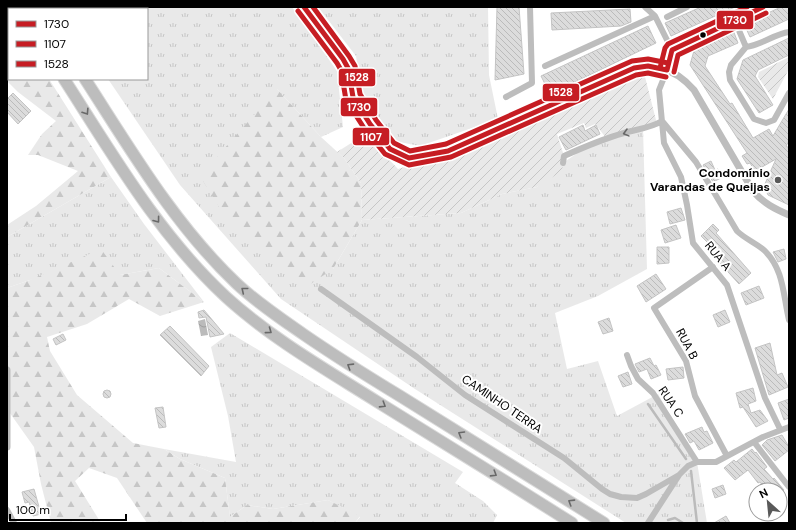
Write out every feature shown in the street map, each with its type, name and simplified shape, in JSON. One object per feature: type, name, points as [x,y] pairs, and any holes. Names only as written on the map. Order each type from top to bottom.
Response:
[{"type":"highway","points":[[65,80],[158,221],[190,260],[226,297],[268,331],[338,378],[572,523]]},
{"type":"highway","points":[[86,80],[145,172],[172,210],[204,250],[237,284],[276,316],[347,364],[604,523]]},
{"type":"street","points":[[304,7],[343,59],[348,68],[353,97],[370,124],[390,149],[409,158],[448,151],[634,68],[648,66],[667,70],[682,78],[694,90],[757,196],[770,207],[789,215]]},
{"type":"street","points":[[506,97],[532,83],[530,7]]},
{"type":"street","points":[[645,7],[655,16],[672,50],[763,7]]},
{"type":"street","points":[[667,17],[687,7]]},
{"type":"street","points":[[545,66],[655,16]]},
{"type":"street","points":[[735,21],[746,47]]},
{"type":"street","points":[[789,32],[783,33],[756,46],[746,47],[731,64],[728,72],[732,84],[754,119],[766,123],[774,120],[789,93]]},
{"type":"street","name":"RUA A","points":[[672,50],[667,70],[659,90],[664,143],[681,177],[693,243],[727,285],[765,398],[780,429]]},
{"type":"street","points":[[563,163],[564,156],[596,141],[643,129],[662,121],[696,162],[737,231],[764,250],[776,265],[782,282],[789,320]]},
{"type":"street","name":"RUA B","points":[[713,267],[654,308],[686,361],[695,396],[727,456]]},
{"type":"street","name":"CAMINHO TERRA","points":[[321,289],[417,357],[465,394],[564,458],[610,494],[621,497],[637,498],[679,475]]},
{"type":"street","name":"RUA C","points":[[627,355],[638,379],[653,393],[697,462]]},
{"type":"street","points":[[7,370],[7,447]]},
{"type":"street","points":[[648,523],[679,475],[688,466],[697,462],[716,462],[780,429],[789,427]]},
{"type":"street","points":[[754,442],[789,487]]},
{"type":"street","points":[[7,510],[14,523]]},
{"type":"green space","points":[[292,7],[337,71],[343,127],[321,137],[277,89],[333,269],[362,220],[461,213],[502,194],[537,187],[563,163],[589,145],[643,129],[647,269],[598,296],[555,313],[567,369],[598,361],[617,416],[658,394],[697,462],[707,523],[626,523],[415,389],[281,299],[180,185],[109,80],[148,80],[148,8],[60,8]]},
{"type":"green space","points":[[318,7],[488,7],[489,75],[498,119],[420,146],[389,140],[362,96],[356,56]]},
{"type":"green space","points":[[7,16],[8,80],[50,80],[111,177],[7,237],[7,225],[36,206],[78,171],[38,155],[28,155],[42,134],[56,121],[18,92],[7,81]]},
{"type":"green space","points":[[789,57],[789,69],[773,99],[758,77],[759,72]]},
{"type":"green space","points":[[643,69],[657,124],[607,139],[595,124],[586,128],[584,123],[557,134],[564,156],[562,171],[537,187],[502,194],[461,213],[362,220],[361,183],[344,158],[337,152],[356,140],[378,148],[398,169],[480,143]]},
{"type":"green space","points":[[277,89],[321,137],[344,158],[361,183],[362,220],[333,269],[306,287],[223,214],[200,176]]},
{"type":"green space","points":[[111,177],[144,224],[204,302],[159,268],[120,275],[30,280],[7,288],[7,237]]},
{"type":"green space","points":[[101,249],[120,275],[159,268],[204,302],[160,316],[129,299],[87,324],[47,337],[50,351],[77,395],[133,443],[164,449],[180,459],[225,478],[230,517],[247,505],[273,509],[328,500],[360,516],[355,523],[147,523],[117,478],[89,468],[75,481],[101,523],[51,523],[41,484],[34,447],[7,409],[7,288],[30,280]]},
{"type":"green space","points":[[230,333],[463,472],[455,483],[483,501],[497,515],[493,523],[355,523],[360,517],[328,500],[273,509],[247,505],[230,517],[225,478],[180,459],[164,449],[236,462],[228,416],[211,347]]},
{"type":"water","points":[[205,319],[208,335],[201,336],[198,321]]},
{"type":"building","points":[[497,7],[519,7],[524,74],[495,80]]},
{"type":"building","points":[[701,7],[735,7],[671,36],[665,23]]},
{"type":"building","points":[[781,7],[789,7],[789,19],[750,37],[744,24]]},
{"type":"building","points":[[630,9],[631,22],[621,26],[552,30],[551,13]]},
{"type":"building","points":[[648,26],[656,43],[550,94],[541,76]]},
{"type":"building","points":[[733,30],[738,43],[708,56],[705,66],[730,104],[732,103],[753,138],[769,129],[773,136],[789,109],[789,141],[786,146],[789,148],[789,205],[768,195],[764,186],[776,159],[755,171],[750,163],[747,164],[742,156],[747,153],[690,65],[695,47]]},
{"type":"building","points":[[789,38],[789,55],[758,70],[755,76],[773,105],[759,113],[737,79],[743,60]]},
{"type":"building","points":[[13,93],[31,111],[18,124],[7,112],[7,99]]},
{"type":"building","points":[[583,125],[585,131],[596,125],[600,134],[566,150],[559,137]]},
{"type":"building","points":[[711,161],[715,170],[718,169],[723,177],[713,182],[703,165]]},
{"type":"building","points":[[681,208],[685,220],[670,224],[667,212]]},
{"type":"building","points":[[713,224],[719,230],[716,233],[751,273],[739,284],[709,251],[713,248],[701,236]]},
{"type":"building","points":[[676,225],[681,238],[665,243],[661,230]]},
{"type":"building","points":[[657,247],[669,247],[669,263],[657,264]]},
{"type":"building","points":[[784,249],[786,259],[778,262],[773,252]]},
{"type":"building","points":[[656,274],[666,289],[646,302],[637,286]]},
{"type":"building","points":[[759,286],[764,298],[746,305],[741,293]]},
{"type":"building","points":[[204,310],[224,334],[210,337],[206,317],[199,318],[198,312]]},
{"type":"building","points":[[725,310],[730,322],[718,327],[713,315]]},
{"type":"building","points":[[609,318],[613,331],[603,334],[598,322]]},
{"type":"building","points":[[170,326],[209,366],[201,376],[160,335]]},
{"type":"building","points":[[63,334],[66,340],[56,345],[53,339]]},
{"type":"building","points":[[770,343],[777,375],[782,373],[788,387],[769,395],[755,348]]},
{"type":"building","points":[[650,358],[654,366],[656,365],[661,375],[651,379],[647,369],[639,372],[635,364]]},
{"type":"building","points":[[683,367],[684,378],[668,380],[666,369]]},
{"type":"building","points":[[628,372],[632,384],[623,387],[618,376]]},
{"type":"building","points":[[753,388],[756,401],[748,404],[751,413],[760,410],[768,421],[756,427],[743,407],[740,408],[736,393]]},
{"type":"building","points":[[105,390],[109,390],[111,394],[109,398],[105,398],[103,396],[103,392]]},
{"type":"building","points":[[789,399],[789,418],[784,420],[778,403]]},
{"type":"building","points":[[163,407],[166,427],[159,428],[155,408]]},
{"type":"building","points":[[702,427],[704,432],[707,431],[713,443],[699,450],[694,441],[690,443],[685,434]]},
{"type":"building","points":[[782,435],[789,447],[789,450],[775,461],[762,445],[767,440]]},
{"type":"building","points":[[752,449],[767,467],[764,469],[777,482],[757,482],[748,470],[735,480],[724,468],[734,460],[736,462]]},
{"type":"building","points":[[723,485],[726,494],[715,498],[712,489]]},
{"type":"building","points":[[34,489],[41,514],[33,516],[29,502],[25,503],[22,492]]},
{"type":"building","points":[[726,516],[730,523],[714,523]]},
{"type":"waterway","points":[[648,404],[686,459]]},
{"type":"waterway","points":[[691,471],[697,523]]},
{"type":"waterway","points":[[668,520],[675,518],[683,523]]},
{"type":"transit line","name":"1730","points":[[304,7],[343,59],[348,68],[353,97],[370,124],[390,149],[409,158],[448,151],[634,68],[648,66],[667,70]]},
{"type":"transit line","name":"1528","points":[[313,7],[355,66],[360,94],[376,120],[394,143],[410,151],[446,144],[632,61],[648,59],[668,63]]},
{"type":"transit line","name":"1528","points":[[660,68],[665,48],[668,44],[747,7]]},
{"type":"transit line","name":"1730","points":[[667,70],[672,50],[763,7]]},
{"type":"transit line","name":"1107","points":[[298,11],[341,70],[346,100],[364,128],[385,154],[409,165],[451,157],[636,75],[648,73],[666,77]]},
{"type":"transit line","name":"1107","points":[[674,72],[678,55],[766,13]]},
{"type":"place","name":"Condomínio Varandas de Queijas","points":[[778,180]]}]
